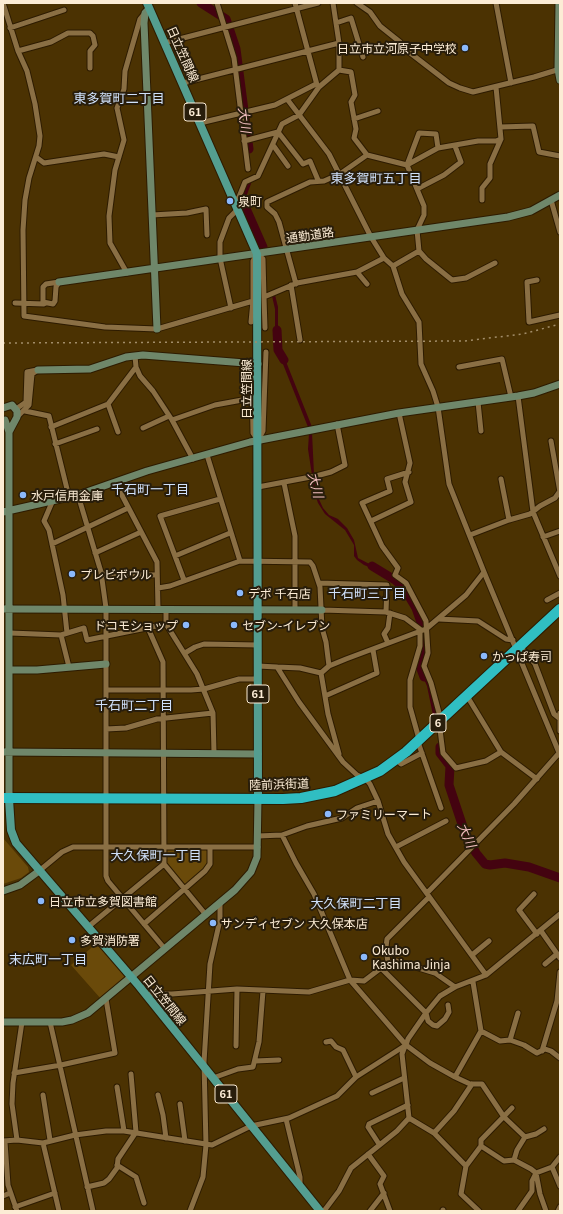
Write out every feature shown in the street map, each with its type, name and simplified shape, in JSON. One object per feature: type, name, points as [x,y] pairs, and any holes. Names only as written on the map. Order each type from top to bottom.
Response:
[{"type":"highway","name":"陸前浜街道","points":[[6,798],[283,799],[319,795],[340,789],[366,779],[397,760],[467,696],[517,645],[560,609]]},
{"type":"main road","name":"日立笠間線","points":[[147,8],[200,123],[257,254],[258,799]]},
{"type":"main road","name":"日立笠間線","points":[[6,798],[12,837],[39,871],[147,996],[320,1211]]},
{"type":"street","points":[[3,3],[18,52],[27,71],[35,104],[40,136],[25,200],[24,316],[105,327],[157,330],[253,301]]},
{"type":"street","points":[[217,3],[221,16],[227,26],[238,69],[247,140],[248,169]]},
{"type":"street","points":[[164,43],[296,6],[318,3]]},
{"type":"street","points":[[333,3],[339,43],[340,70]]},
{"type":"street","points":[[357,3],[370,12],[380,26],[400,42],[405,49],[449,83],[473,92],[559,69]]},
{"type":"street","points":[[496,3],[511,83]]},
{"type":"street","points":[[559,3],[560,80]]},
{"type":"street","points":[[231,308],[220,258],[220,242],[223,230],[246,182],[258,176],[282,124],[299,115],[318,86],[296,6]]},
{"type":"street","points":[[127,273],[114,251],[109,232],[111,195],[124,140],[117,108],[124,89],[125,71],[140,19],[147,8]]},
{"type":"street","points":[[147,8],[152,215],[157,330]]},
{"type":"street","points":[[10,28],[64,10]]},
{"type":"street","points":[[336,23],[351,18],[363,57]]},
{"type":"street","points":[[18,52],[51,42],[68,33],[90,33],[93,36],[95,45],[90,51],[90,68]]},
{"type":"street","points":[[182,83],[339,43]]},
{"type":"street","points":[[200,123],[275,105],[318,86],[340,70],[351,72],[355,95],[351,102],[356,129],[354,138],[367,154],[407,165],[438,148],[478,141],[496,141],[501,139]]},
{"type":"street","points":[[482,200],[482,188],[490,178],[490,164],[501,139],[496,87]]},
{"type":"street","points":[[287,99],[329,154],[371,238],[384,258],[393,266],[402,294],[419,322],[421,364],[433,391],[438,407],[449,484],[484,572],[517,645],[560,753],[387,939],[386,947],[388,963]]},
{"type":"street","points":[[354,119],[378,111]]},
{"type":"street","points":[[500,126],[533,126],[539,152],[560,156]]},
{"type":"street","points":[[247,140],[278,132]]},
{"type":"street","points":[[278,132],[303,164],[310,161],[318,180]]},
{"type":"street","points":[[438,148],[436,134],[419,133],[407,165],[424,206],[424,215],[417,230],[419,251],[426,259],[452,280],[466,278],[495,263]]},
{"type":"street","points":[[273,145],[288,166]]},
{"type":"street","points":[[416,189],[444,175],[461,162],[455,146]]},
{"type":"street","points":[[36,157],[44,163],[104,154],[119,157]]},
{"type":"street","points":[[300,340],[293,285],[279,222],[275,214],[267,207],[267,202],[318,180],[324,181],[340,174],[367,154]]},
{"type":"street","name":"通勤道路","points":[[59,282],[220,258],[371,238],[519,215],[560,195]]},
{"type":"street","points":[[551,200],[560,232]]},
{"type":"street","points":[[152,215],[187,213],[206,209],[207,235]]},
{"type":"street","points":[[393,266],[419,251]]},
{"type":"street","points":[[251,322],[253,301],[253,261],[257,254],[263,259],[265,328]]},
{"type":"street","points":[[264,297],[293,285],[357,272],[384,258]]},
{"type":"street","points":[[357,272],[367,284]]},
{"type":"street","points":[[537,280],[527,282],[529,322],[560,315]]},
{"type":"street","points":[[15,303],[53,304],[55,301],[56,287],[59,282]]},
{"type":"street","points":[[45,304],[42,302],[42,287],[46,284],[59,282]]},
{"type":"street","points":[[258,440],[263,431],[266,352]]},
{"type":"street","points":[[135,356],[136,367],[140,376],[153,391],[171,418],[193,459]]},
{"type":"street","points":[[16,409],[26,402],[28,372],[31,370],[90,369],[135,356],[258,364]]},
{"type":"street","points":[[459,367],[502,359],[515,397],[533,512],[560,576]]},
{"type":"street","points":[[51,427],[108,404],[136,367]]},
{"type":"street","points":[[4,419],[10,421],[25,411],[31,400],[32,374],[38,370]]},
{"type":"street","points":[[252,377],[253,433],[258,440]]},
{"type":"street","points":[[6,511],[78,495],[115,482],[258,440],[399,413],[515,397],[534,393],[560,384]]},
{"type":"street","points":[[143,428],[215,405],[253,398]]},
{"type":"street","points":[[478,402],[481,431]]},
{"type":"street","points":[[108,404],[118,432]]},
{"type":"street","points":[[3,408],[12,405],[16,409],[16,418],[9,432]]},
{"type":"street","points":[[25,411],[46,414],[49,416],[69,497]]},
{"type":"street","points":[[371,521],[411,502],[405,482],[409,472],[410,463],[399,413]]},
{"type":"street","points":[[4,419],[9,432],[6,511],[6,609],[10,633],[6,798]]},
{"type":"street","points":[[258,487],[284,483],[331,472],[345,465],[337,424]]},
{"type":"street","points":[[55,444],[97,429]]},
{"type":"street","points":[[470,535],[509,520],[530,514],[540,506],[555,498],[560,492],[551,441]]},
{"type":"street","points":[[207,455],[240,561]]},
{"type":"street","points":[[409,472],[387,479],[390,491],[362,502],[382,546],[398,568],[395,575],[406,583],[426,621],[422,630],[420,646],[410,680],[410,707],[422,753],[441,808]]},
{"type":"street","points":[[501,479],[509,520]]},
{"type":"street","points":[[115,482],[157,562],[158,609]]},
{"type":"street","points":[[284,483],[295,536],[295,609]]},
{"type":"street","points":[[78,495],[89,528],[101,574],[106,608],[106,876],[123,899],[165,949]]},
{"type":"street","points":[[184,580],[160,516],[220,499]]},
{"type":"street","points":[[53,500],[44,521],[49,530],[63,595],[64,634],[69,667]]},
{"type":"street","points":[[52,544],[89,528],[128,508]]},
{"type":"street","points":[[543,537],[560,531]]},
{"type":"street","points":[[95,553],[141,532]]},
{"type":"street","points":[[175,556],[230,532]]},
{"type":"street","points":[[158,588],[240,561],[310,562],[319,583],[322,628],[326,642],[329,666]]},
{"type":"street","points":[[321,673],[329,666],[422,630],[439,619],[466,595],[484,572]]},
{"type":"street","points":[[101,574],[157,575]]},
{"type":"street","points":[[319,583],[387,585],[388,628],[384,634],[388,644]]},
{"type":"street","points":[[547,600],[560,593]]},
{"type":"street","points":[[6,609],[295,609],[388,612],[405,618],[422,630],[428,653],[424,666],[440,721],[443,753],[456,768],[486,761],[501,752]]},
{"type":"street","points":[[166,609],[166,624],[185,653],[204,689],[213,713],[214,753]]},
{"type":"street","points":[[439,619],[478,622],[484,624],[501,637],[517,645],[535,664],[554,714],[560,715],[560,731]]},
{"type":"street","points":[[10,633],[64,634],[84,628],[88,640],[166,624]]},
{"type":"street","points":[[148,628],[163,662],[164,864],[206,915]]},
{"type":"street","points":[[185,653],[204,644],[258,645]]},
{"type":"street","points":[[325,696],[377,674],[373,650]]},
{"type":"street","points":[[8,668],[37,670],[106,664]]},
{"type":"street","points":[[258,666],[300,668],[321,673]]},
{"type":"street","points":[[277,667],[298,702],[341,759],[357,775],[366,779],[378,801],[388,834],[428,895],[486,975]]},
{"type":"street","points":[[321,673],[328,714],[341,759]]},
{"type":"street","points":[[106,690],[204,689],[239,679],[258,679]]},
{"type":"street","points":[[467,696],[501,752],[537,779]]},
{"type":"street","points":[[106,729],[126,728],[150,720],[163,718],[213,713]]},
{"type":"street","points":[[6,752],[164,752],[258,754]]},
{"type":"street","points":[[397,760],[401,764],[422,753]]},
{"type":"street","points":[[3,1022],[50,1022],[72,1020],[80,1017],[106,999],[220,904],[247,878],[254,865],[258,847],[258,799]]},
{"type":"street","points":[[258,836],[282,835],[307,826],[342,818],[357,808],[378,801]]},
{"type":"street","points":[[396,847],[446,821]]},
{"type":"street","points":[[282,835],[314,894],[350,980],[406,1045],[430,1063],[455,1077],[472,1084],[482,1084],[504,1117],[525,1137]]},
{"type":"street","points":[[3,890],[20,885],[68,849],[106,847],[258,847]]},
{"type":"street","points":[[144,924],[205,871],[210,864],[210,847]]},
{"type":"street","points":[[88,927],[164,864]]},
{"type":"street","points":[[534,894],[519,910],[559,956],[545,964]]},
{"type":"street","points":[[190,1211],[203,1177],[206,1145],[204,1067],[210,964],[220,920],[220,904]]},
{"type":"street","points":[[324,1211],[339,1191],[347,1173],[379,1144],[397,1131],[409,1118],[402,1054],[408,1039],[426,1013],[440,996],[455,987],[473,982],[486,975],[560,914]]},
{"type":"street","points":[[472,954],[489,941]]},
{"type":"street","points":[[147,996],[150,994],[172,994],[237,989],[309,992],[350,980],[364,980],[376,973],[388,963],[401,962],[435,973],[455,987]]},
{"type":"street","points":[[381,968],[426,1013],[428,1020],[437,1026],[450,1012],[448,1005]]},
{"type":"street","points":[[542,1051],[554,1013],[559,988],[560,972]]},
{"type":"street","points":[[376,973],[386,973]]},
{"type":"street","points":[[455,1077],[480,1031],[473,982]]},
{"type":"street","points":[[236,1046],[237,989]]},
{"type":"street","points":[[212,1078],[238,1069],[253,1067],[262,1022],[263,991]]},
{"type":"street","points":[[14,1073],[61,1065],[115,1053],[106,999]]},
{"type":"street","points":[[510,1040],[518,1013]]},
{"type":"street","points":[[17,1140],[12,1104],[14,1073],[22,1022]]},
{"type":"street","points":[[50,1022],[93,1211]]},
{"type":"street","points":[[480,1031],[500,1041],[510,1040],[524,1045],[537,1053],[545,1049],[551,1051],[560,1058]]},
{"type":"street","points":[[326,1042],[331,1041],[336,1047],[343,1050],[356,1077]]},
{"type":"street","points":[[55,1194],[16,1209],[6,1176],[4,1142],[17,1140],[43,1143],[50,1140],[75,1135],[106,1131],[124,1131],[185,1142],[212,1145],[252,1126],[286,1119],[337,1096],[356,1077],[406,1045]]},
{"type":"street","points":[[255,1061],[279,1060]]},
{"type":"street","points":[[87,1187],[104,1183],[110,1179],[117,1165],[118,1159],[136,1132],[131,1074]]},
{"type":"street","points":[[372,1093],[404,1078]]},
{"type":"street","points":[[434,1133],[454,1111],[472,1084]]},
{"type":"street","points":[[117,1087],[124,1131]]},
{"type":"street","points":[[43,1095],[50,1140]]},
{"type":"street","points":[[158,1095],[163,1115],[166,1138]]},
{"type":"street","points":[[180,1104],[185,1142]]},
{"type":"street","points":[[379,1144],[368,1127],[369,1124],[408,1105]]},
{"type":"street","points":[[479,1211],[462,1194],[466,1166],[481,1146],[481,1140],[512,1108]]},
{"type":"street","points":[[409,1118],[434,1133],[466,1166]]},
{"type":"street","points":[[286,1119],[300,1177],[300,1188]]},
{"type":"street","points":[[514,1160],[517,1150],[525,1137],[536,1134],[544,1129]]},
{"type":"street","points":[[43,1143],[59,1211]]},
{"type":"street","points":[[481,1146],[504,1161],[514,1160],[536,1173],[540,1194],[546,1211]]},
{"type":"street","points":[[368,1154],[384,1176],[380,1184],[390,1211]]},
{"type":"street","points":[[518,1211],[532,1191],[532,1182],[536,1173],[552,1167],[559,1161]]},
{"type":"street","points":[[117,1165],[136,1177],[144,1203]]},
{"type":"street","points":[[552,1167],[560,1186]]},
{"type":"street","points":[[3,1196],[10,1193]]},
{"type":"street","points":[[370,1211],[384,1193]]},
{"type":"street","points":[[558,1211],[560,1207]]},
{"type":"shaded area","points":[[252,181],[245,200],[250,215],[247,216],[241,200],[248,183]]},
{"type":"shaded area","points":[[252,217],[264,246],[261,247],[248,218]]},
{"type":"shaded area","points":[[275,295],[278,307],[278,332],[280,341],[277,341],[275,332],[275,309],[272,296]]},
{"type":"shaded area","points":[[277,349],[281,349],[312,427],[308,427]]},
{"type":"shaded area","points":[[312,433],[314,474],[312,475],[308,449],[309,434]]},
{"type":"shaded area","points":[[312,478],[314,478],[317,495],[323,508],[329,515],[338,519],[347,528],[354,540],[358,558],[394,577],[403,584],[409,591],[423,621],[423,626],[420,625],[405,588],[387,574],[364,565],[354,556],[354,545],[345,530],[325,514],[318,503]]},
{"type":"shaded area","points":[[423,632],[425,650],[421,666],[430,685],[437,716],[434,720],[427,686],[420,670],[423,654],[421,634]]},
{"type":"shaded area","points":[[3,838],[28,867],[29,872],[21,878],[3,884]]},
{"type":"shaded area","points":[[204,848],[208,852],[207,865],[203,871],[184,886],[165,864],[165,852],[167,849]]},
{"type":"shaded area","points":[[97,943],[125,975],[124,979],[101,999],[71,965]]},
{"type":"waterway","name":"大川","points":[[201,3],[226,19],[236,49],[249,149]]},
{"type":"waterway","name":"大川","points":[[244,204],[263,247]]},
{"type":"waterway","name":"大川","points":[[277,330],[278,350],[284,360]]},
{"type":"waterway","name":"大川","points":[[372,566],[395,580],[404,588],[416,608],[422,625],[425,651],[421,669],[424,677]]},
{"type":"waterway","name":"大川","points":[[440,747],[440,753],[450,766],[449,785],[465,833],[476,853],[485,864],[490,865],[505,863],[529,867],[560,878]]},
{"type":"railway","points":[[3,343],[464,341],[523,334],[560,324]]},
{"type":"place","name":"日立市立河原子中学校","points":[[465,48]]},
{"type":"place","name":"泉町","points":[[230,201]]},
{"type":"place","name":"水戸信用金庫","points":[[23,495]]},
{"type":"place","name":"プレビボウル","points":[[72,574]]},
{"type":"place","name":"デポ 千石店","points":[[240,593]]},
{"type":"place","name":"ドコモショップ","points":[[186,625]]},
{"type":"place","name":"セブン-イレブン","points":[[234,625]]},
{"type":"place","name":"かっぱ寿司","points":[[484,656]]},
{"type":"place","name":"ファミリーマート","points":[[328,814]]},
{"type":"place","name":"日立市立多賀図書館","points":[[41,901]]},
{"type":"place","name":"サンディセブン 大久保本店","points":[[213,923]]},
{"type":"place","name":"多賀消防署","points":[[72,940]]},
{"type":"place","name":"Okubo Kashima Jinja","points":[[364,957]]},
{"type":"district","name":"東多賀町二丁目","points":[[119,98]]},
{"type":"district","name":"東多賀町五丁目","points":[[376,178]]},
{"type":"district","name":"千石町一丁目","points":[[150,489]]},
{"type":"district","name":"千石町三丁目","points":[[367,593]]},
{"type":"district","name":"千石町二丁目","points":[[134,705]]},
{"type":"district","name":"大久保町一丁目","points":[[156,855]]},
{"type":"district","name":"大久保町二丁目","points":[[356,903]]},
{"type":"district","name":"末広町一丁目","points":[[48,959]]}]
